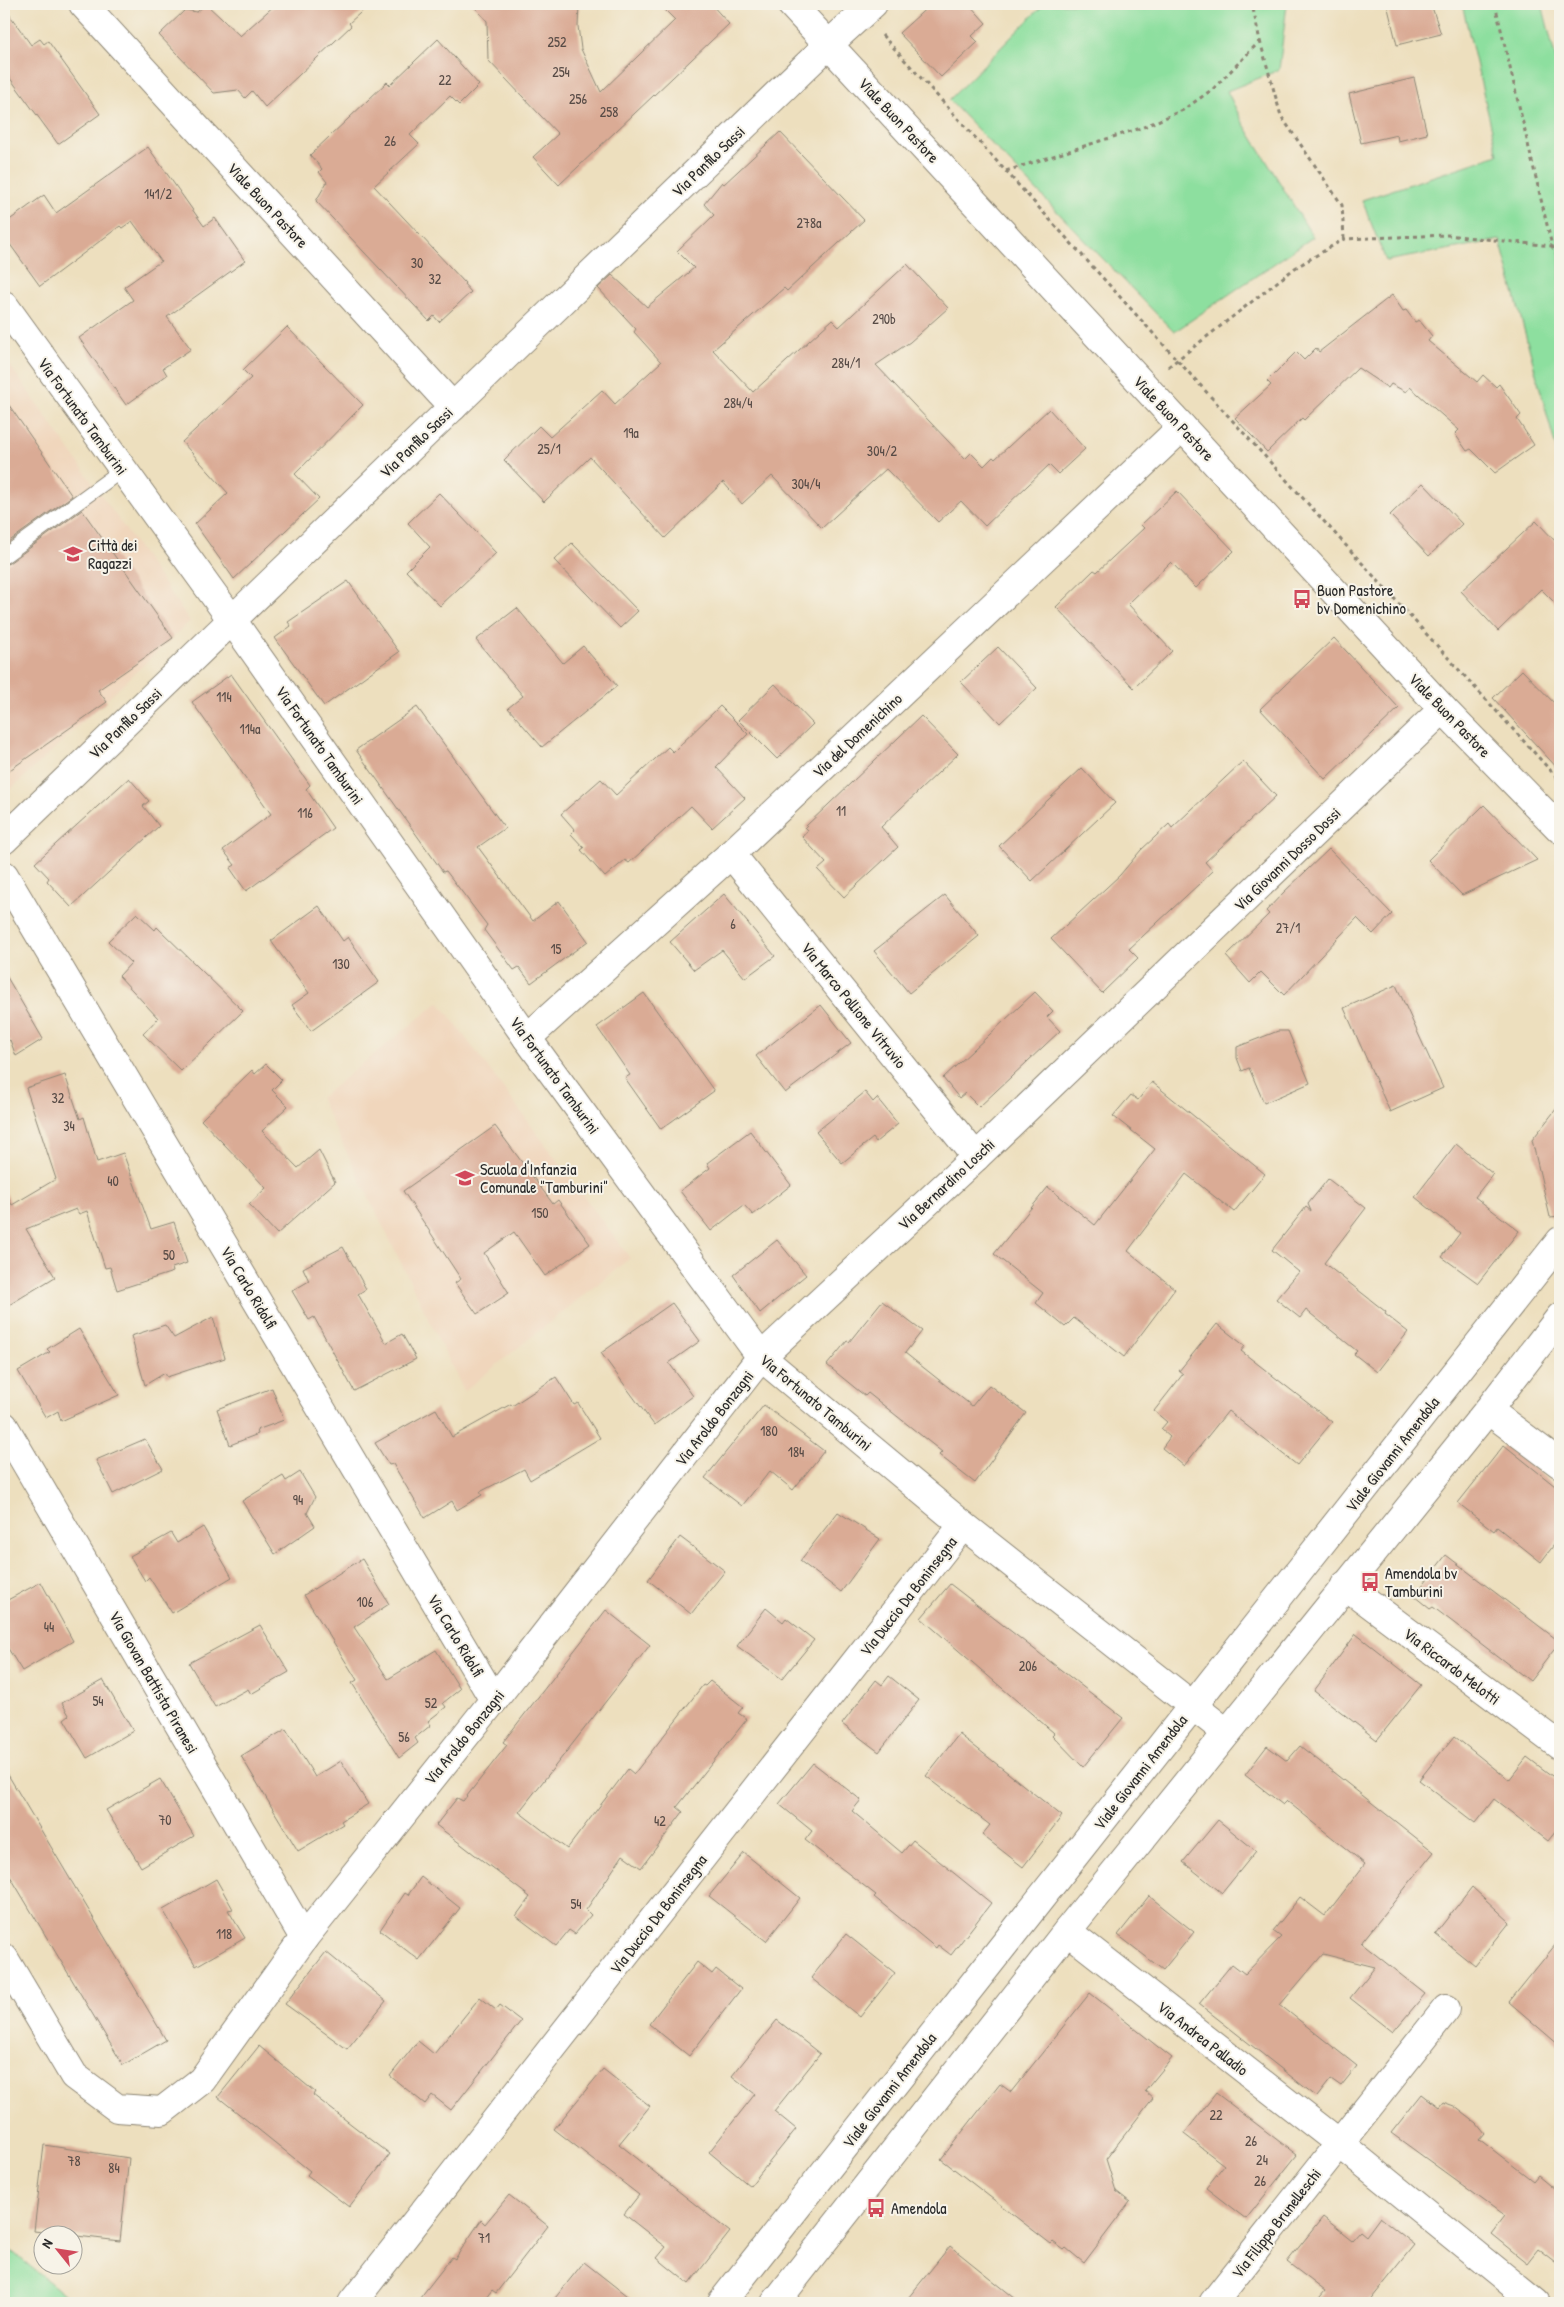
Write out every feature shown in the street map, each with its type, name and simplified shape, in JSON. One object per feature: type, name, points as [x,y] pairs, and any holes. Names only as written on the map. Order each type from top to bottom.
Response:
[{"type":"street","name":"Viale Buon Pastore","points":[[83,4],[453,407]]},
{"type":"street","name":"Viale Buon Pastore","points":[[791,4],[1443,709],[1560,829]]},
{"type":"street","name":"Via Panfilo Sassi","points":[[4,840],[867,9]]},
{"type":"street","name":"Via Fortunato Tamburini","points":[[4,305],[232,620],[527,1038],[761,1357],[963,1526],[1226,1732]]},
{"type":"street","name":"Via del Domenichino","points":[[527,1038],[731,854],[1182,427]]},
{"type":"street","name":"Via Giovanni Dosso Dossi","points":[[1130,1009],[1443,709]]},
{"type":"street","name":"Via Marco Pollione Vitruvio","points":[[731,854],[976,1156]]},
{"type":"street","name":"Via Carlo Ridolfi","points":[[4,875],[494,1700]]},
{"type":"street","name":"Via Bernardino Loschi","points":[[761,1357],[1130,1009]]},
{"type":"street","name":"Viale Giovanni Amendola","points":[[721,2303],[1560,1241]]},
{"type":"street","points":[[775,2303],[1067,1931],[1488,1410],[1560,1317]]},
{"type":"street","name":"Via Aroldo Bonzagni","points":[[4,1958],[74,2076],[117,2108],[162,2111],[202,2080],[304,1938],[494,1700],[761,1357]]},
{"type":"street","points":[[1488,1410],[1560,1464]]},
{"type":"street","name":"Via Giovan Battista Piranesi","points":[[4,1426],[304,1938]]},
{"type":"street","name":"Via Duccio Da Boninsegna","points":[[352,2303],[963,1526]]},
{"type":"street","name":"Via Riccardo Melotti","points":[[1345,1586],[1560,1746]]},
{"type":"street","name":"Via Andrea Palladio","points":[[1067,1931],[1339,2143],[1536,2303]]},
{"type":"street","points":[[1339,2143],[1446,2009]]},
{"type":"street","name":"Via Filippo Brunelleschi","points":[[1213,2303],[1339,2143]]},
{"type":"lane","points":[[4,556],[122,470]]},
{"type":"path","points":[[1252,4],[1260,41],[1281,116],[1342,205],[1344,239]]},
{"type":"path","points":[[1495,4],[1552,246],[1560,260]]},
{"type":"path","points":[[867,9],[1006,172],[1560,781]]},
{"type":"path","points":[[1006,172],[1141,128],[1183,110],[1213,89],[1260,41]]},
{"type":"path","points":[[1145,387],[1176,359],[1295,268],[1344,239],[1448,235],[1552,246]]},
{"type":"shaded area","name":"Città dei Ragazzi","points":[[4,357],[190,621],[4,796]]},
{"type":"shaded area","name":"Scuola d'Infanzia Comunale \"Tamburini\"","points":[[439,1002],[630,1258],[464,1391],[320,1098]]},
{"type":"green space","points":[[1044,4],[1287,4],[1279,70],[1227,91],[1242,121],[1313,237],[1174,332],[949,100]]},
{"type":"green space","points":[[1462,4],[1542,4],[1560,76],[1560,463],[1500,240],[1386,261],[1362,200],[1498,155]]},
{"type":"green space","points":[[4,2245],[32,2268],[32,2274],[40,2274],[75,2303],[4,2303]]},
{"type":"building","points":[[206,4],[240,36],[276,4],[370,4],[349,23],[351,26],[265,107],[252,91],[245,98],[238,90],[214,93],[159,35],[185,10],[197,12]]},
{"type":"building","points":[[472,4],[579,4],[578,26],[581,49],[601,92],[675,20],[659,4],[711,4],[729,24],[559,185],[533,157],[558,134],[488,60],[487,21]]},
{"type":"building","points":[[931,4],[969,4],[986,23],[972,36],[978,42],[941,77],[899,33]]},
{"type":"building","points":[[1387,4],[1431,4],[1441,34],[1397,45]]},
{"type":"building","points":[[4,7],[31,45],[40,39],[44,44],[48,41],[100,114],[58,144],[4,70]]},
{"type":"building","points":[[438,39],[479,85],[459,105],[450,96],[410,135],[419,144],[374,186],[465,283],[471,292],[439,322],[434,316],[429,321],[316,201],[327,182],[319,172],[322,169],[310,155],[387,82],[390,85]]},
{"type":"building","points":[[1414,78],[1427,134],[1398,141],[1397,135],[1361,143],[1349,94]]},
{"type":"building","points":[[780,132],[864,220],[787,291],[784,288],[713,350],[753,392],[832,320],[839,327],[907,264],[948,308],[910,342],[876,365],[965,459],[971,453],[984,466],[993,457],[995,459],[1049,409],[1085,449],[1058,474],[1049,465],[985,526],[961,501],[938,522],[886,469],[822,528],[772,476],[742,504],[723,482],[665,538],[590,457],[544,502],[504,460],[539,426],[550,437],[602,390],[615,404],[661,362],[634,332],[636,329],[598,288],[612,275],[647,307],[694,268],[677,251],[714,215],[704,204],[722,182],[724,184]]},
{"type":"building","points":[[148,147],[204,226],[215,218],[245,261],[167,317],[191,349],[163,368],[167,375],[126,405],[79,338],[133,300],[124,287],[161,261],[132,221],[122,228],[120,226],[40,286],[4,236],[4,224],[44,195],[56,213]]},
{"type":"building","points":[[1392,295],[1403,311],[1406,310],[1415,322],[1419,320],[1432,336],[1428,341],[1477,382],[1483,375],[1496,387],[1499,384],[1521,415],[1517,419],[1534,445],[1495,473],[1471,449],[1467,451],[1455,434],[1459,430],[1410,387],[1406,392],[1391,384],[1388,388],[1358,368],[1304,420],[1302,418],[1267,452],[1235,418],[1271,385],[1267,381],[1296,352],[1304,360],[1316,348],[1319,352]]},
{"type":"building","points":[[287,327],[363,405],[295,474],[319,499],[234,579],[195,524],[228,493],[182,442],[251,378],[243,370]]},
{"type":"building","points":[[4,398],[72,496],[4,545]]},
{"type":"building","points":[[1423,483],[1462,524],[1429,556],[1390,515]]},
{"type":"building","points":[[1177,491],[1234,551],[1196,588],[1171,562],[1128,604],[1172,651],[1134,688],[1056,607],[1094,570],[1097,572],[1144,528],[1141,525]]},
{"type":"building","points":[[439,493],[496,553],[440,606],[406,571],[430,547],[408,523]]},
{"type":"building","name":"Città dei Ragazzi","points":[[82,510],[173,638],[98,690],[107,702],[4,774],[4,565]]},
{"type":"building","points":[[1536,521],[1560,546],[1560,608],[1541,589],[1498,631],[1461,591]]},
{"type":"building","points":[[572,543],[638,611],[620,628],[554,560]]},
{"type":"building","points":[[348,581],[399,652],[324,706],[275,638],[291,626],[288,622]]},
{"type":"building","points":[[517,608],[563,663],[583,646],[617,686],[542,747],[508,708],[523,696],[476,640]]},
{"type":"building","points":[[1334,638],[1399,708],[1325,779],[1260,709]]},
{"type":"building","points":[[998,647],[1037,688],[1000,723],[961,682]]},
{"type":"building","points":[[1522,670],[1560,709],[1560,771],[1493,698]]},
{"type":"building","points":[[231,674],[310,785],[306,789],[333,828],[246,891],[230,868],[235,865],[223,850],[271,814],[192,702]]},
{"type":"building","points":[[775,684],[813,724],[777,759],[738,720]]},
{"type":"building","points":[[720,706],[748,734],[716,767],[745,798],[712,828],[691,806],[629,863],[625,860],[605,877],[581,850],[584,848],[571,834],[575,830],[561,814],[601,779],[616,795],[668,747],[673,752]]},
{"type":"building","points":[[417,707],[505,828],[478,847],[533,921],[559,901],[588,941],[531,983],[519,967],[514,970],[484,930],[487,925],[446,871],[443,872],[356,750]]},
{"type":"building","points":[[921,716],[958,754],[881,827],[898,847],[844,897],[818,870],[826,863],[802,837],[808,830],[805,827]]},
{"type":"building","points":[[1243,761],[1276,796],[1205,862],[1213,871],[1129,949],[1138,958],[1102,993],[1051,939],[1120,875],[1141,850],[1169,824],[1172,828]]},
{"type":"building","points":[[1082,768],[1115,803],[1032,881],[999,846]]},
{"type":"building","points":[[129,778],[149,801],[143,806],[159,826],[71,907],[47,881],[49,878],[35,863]]},
{"type":"building","points":[[1484,805],[1537,860],[1462,895],[1428,860]]},
{"type":"building","points":[[1329,849],[1392,914],[1373,934],[1357,918],[1284,995],[1261,972],[1250,983],[1226,956],[1269,914],[1266,911],[1283,893]]},
{"type":"building","points":[[724,894],[775,956],[745,978],[722,950],[694,970],[670,942]]},
{"type":"building","points":[[945,895],[979,936],[909,993],[874,951]]},
{"type":"building","points":[[319,906],[343,941],[348,937],[379,982],[311,1031],[292,1005],[309,993],[271,941]]},
{"type":"building","points":[[137,913],[155,930],[157,927],[243,1011],[181,1071],[143,1034],[158,1018],[119,976],[131,963],[108,941]]},
{"type":"building","points":[[4,972],[43,1039],[16,1056],[10,1040],[4,1044]]},
{"type":"building","points":[[1396,985],[1443,1088],[1390,1112],[1344,1008]]},
{"type":"building","points":[[1035,992],[1053,1011],[1047,1017],[1060,1031],[979,1107],[965,1093],[959,1098],[943,1078]]},
{"type":"building","points":[[644,993],[714,1091],[661,1129],[625,1078],[630,1075],[597,1027]]},
{"type":"building","points":[[821,1005],[851,1043],[785,1093],[756,1056]]},
{"type":"building","points":[[1278,1031],[1288,1031],[1310,1083],[1264,1103],[1249,1068],[1242,1071],[1237,1058],[1237,1047]]},
{"type":"building","points":[[266,1064],[282,1080],[272,1090],[288,1106],[262,1131],[298,1168],[319,1150],[335,1182],[277,1234],[249,1204],[266,1188],[201,1120],[252,1070],[255,1074]]},
{"type":"building","points":[[65,1075],[80,1119],[84,1117],[97,1162],[123,1153],[151,1229],[174,1222],[187,1263],[172,1268],[173,1272],[117,1290],[110,1267],[105,1268],[87,1211],[79,1214],[76,1209],[26,1229],[55,1277],[4,1308],[4,1190],[12,1205],[56,1179],[26,1088]]},
{"type":"building","points":[[1152,1082],[1265,1174],[1234,1212],[1186,1174],[1128,1251],[1175,1289],[1124,1357],[1074,1318],[1065,1327],[1036,1303],[1043,1293],[994,1254],[1048,1187],[1095,1225],[1155,1149],[1113,1116],[1131,1095],[1138,1100]]},
{"type":"building","points":[[865,1092],[873,1102],[877,1098],[898,1124],[876,1142],[873,1138],[842,1163],[816,1132]]},
{"type":"building","points":[[1560,1104],[1560,1216],[1550,1217],[1532,1140]]},
{"type":"building","points":[[495,1126],[553,1204],[558,1200],[590,1244],[545,1276],[514,1232],[484,1253],[509,1293],[477,1314],[455,1283],[461,1279],[403,1191]]},
{"type":"building","points":[[750,1131],[791,1185],[753,1215],[744,1205],[711,1231],[680,1191],[710,1168],[707,1163]]},
{"type":"building","points":[[1456,1144],[1493,1174],[1475,1197],[1519,1231],[1478,1283],[1442,1257],[1460,1233],[1415,1197]]},
{"type":"building","points":[[1328,1179],[1366,1208],[1324,1263],[1408,1332],[1377,1372],[1354,1354],[1357,1351],[1306,1310],[1300,1318],[1276,1299],[1299,1272],[1272,1250],[1306,1207],[1311,1211],[1308,1204]]},
{"type":"building","points":[[777,1240],[806,1275],[760,1313],[733,1275]]},
{"type":"building","points":[[343,1247],[366,1289],[358,1294],[386,1343],[402,1334],[416,1359],[354,1391],[314,1317],[309,1320],[292,1291],[309,1281],[303,1268]]},
{"type":"building","points":[[882,1301],[922,1331],[905,1353],[972,1406],[989,1385],[1026,1413],[975,1483],[939,1455],[942,1452],[868,1393],[865,1396],[827,1365],[847,1341],[849,1342]]},
{"type":"building","points":[[672,1303],[700,1341],[669,1363],[693,1396],[654,1425],[601,1353]]},
{"type":"building","points":[[213,1317],[225,1358],[167,1377],[165,1373],[145,1385],[131,1336],[165,1325],[174,1338]]},
{"type":"building","points":[[1217,1324],[1245,1346],[1241,1351],[1332,1422],[1297,1465],[1228,1411],[1184,1466],[1162,1448],[1170,1437],[1161,1429],[1167,1422],[1154,1411],[1183,1374],[1179,1371]]},
{"type":"building","points":[[79,1329],[119,1395],[61,1421],[58,1411],[46,1418],[18,1371],[50,1352],[47,1349]]},
{"type":"building","points":[[556,1377],[574,1405],[578,1403],[600,1438],[530,1480],[524,1469],[480,1492],[482,1495],[457,1510],[452,1501],[425,1518],[393,1464],[389,1465],[375,1443],[436,1409],[452,1437],[511,1404],[512,1406]]},
{"type":"building","points":[[272,1388],[284,1420],[257,1430],[258,1434],[230,1445],[217,1409]]},
{"type":"building","points":[[764,1405],[824,1451],[793,1490],[770,1471],[742,1506],[705,1478]]},
{"type":"building","points":[[145,1439],[163,1469],[113,1494],[96,1460]]},
{"type":"building","points":[[1504,1445],[1560,1490],[1560,1537],[1541,1562],[1497,1527],[1494,1531],[1458,1503]]},
{"type":"building","points":[[300,1472],[315,1497],[307,1513],[315,1526],[275,1554],[242,1501],[283,1476],[286,1481]]},
{"type":"building","points":[[838,1512],[880,1539],[841,1592],[800,1561]]},
{"type":"building","points":[[203,1527],[232,1577],[172,1613],[149,1577],[145,1581],[130,1556],[171,1533],[177,1543]]},
{"type":"building","points":[[680,1537],[725,1571],[691,1614],[648,1580]]},
{"type":"building","points":[[1446,1555],[1560,1642],[1530,1681],[1433,1607],[1430,1609],[1414,1596]]},
{"type":"building","points":[[362,1559],[389,1604],[354,1627],[388,1679],[436,1650],[460,1689],[443,1703],[446,1707],[428,1721],[431,1725],[415,1738],[418,1743],[399,1758],[352,1683],[357,1680],[304,1595]]},
{"type":"building","points":[[41,1582],[73,1641],[22,1671],[4,1642],[4,1602]]},
{"type":"building","points":[[950,1584],[1123,1718],[1083,1767],[1052,1735],[1054,1733],[921,1618]]},
{"type":"building","points":[[766,1608],[783,1622],[786,1618],[814,1640],[782,1679],[737,1646]]},
{"type":"building","points":[[606,1610],[650,1645],[519,1812],[567,1849],[628,1769],[634,1774],[703,1685],[705,1686],[710,1681],[743,1707],[738,1713],[747,1719],[677,1807],[683,1812],[641,1868],[623,1855],[586,1910],[591,1915],[575,1934],[569,1930],[556,1946],[516,1916],[530,1897],[436,1825],[457,1798],[463,1801],[507,1745],[503,1742]]},
{"type":"building","points":[[260,1625],[289,1672],[251,1694],[248,1689],[215,1707],[189,1663]]},
{"type":"building","points":[[1356,1634],[1421,1685],[1377,1740],[1314,1691]]},
{"type":"building","points":[[889,1676],[919,1700],[879,1752],[842,1724],[876,1680],[882,1685]]},
{"type":"building","points":[[103,1680],[133,1731],[87,1758],[64,1719],[69,1715],[62,1703]]},
{"type":"building","points":[[286,1729],[315,1777],[341,1761],[368,1804],[341,1821],[343,1824],[298,1851],[241,1756]]},
{"type":"building","points":[[959,1734],[1062,1816],[1023,1867],[982,1835],[990,1825],[926,1776]]},
{"type":"building","points":[[1454,1736],[1509,1780],[1527,1757],[1560,1782],[1560,1826],[1548,1841],[1494,1799],[1475,1823],[1419,1780]]},
{"type":"building","points":[[1267,1746],[1287,1761],[1300,1746],[1434,1852],[1361,1943],[1425,1994],[1393,2032],[1350,1998],[1375,1967],[1323,1954],[1280,2005],[1357,2066],[1341,2086],[1331,2079],[1317,2097],[1199,2004],[1232,1964],[1245,1974],[1281,1937],[1273,1931],[1300,1897],[1325,1916],[1365,1864],[1287,1801],[1283,1805],[1245,1775]]},
{"type":"building","points":[[813,1763],[861,1800],[852,1811],[902,1853],[913,1840],[991,1903],[951,1955],[938,1945],[936,1948],[874,1897],[876,1895],[805,1840],[812,1831],[779,1804]]},
{"type":"building","points":[[4,1768],[166,2040],[123,2065],[4,1866]]},
{"type":"building","points":[[160,1779],[194,1836],[141,1867],[106,1810]]},
{"type":"building","points":[[1218,1820],[1256,1851],[1222,1893],[1183,1862]]},
{"type":"building","points":[[744,1853],[800,1898],[766,1941],[709,1896]]},
{"type":"building","points":[[421,1877],[460,1908],[419,1960],[380,1930],[405,1893],[408,1895]]},
{"type":"building","points":[[216,1879],[233,1909],[228,1910],[245,1938],[196,1966],[163,1910]]},
{"type":"building","points":[[1472,1887],[1510,1922],[1475,1966],[1435,1934]]},
{"type":"building","points":[[1149,1896],[1194,1932],[1163,1970],[1118,1935]]},
{"type":"building","points":[[846,1934],[895,1973],[860,2017],[811,1978]]},
{"type":"building","points":[[1560,1939],[1560,2046],[1509,2002]]},
{"type":"building","points":[[326,1952],[386,2001],[347,2049],[285,2004]]},
{"type":"building","points":[[697,1962],[712,1974],[716,1969],[741,1989],[689,2056],[649,2024]]},
{"type":"building","points":[[1090,1993],[1172,2058],[1145,2091],[1153,2098],[1106,2159],[1116,2191],[1130,2202],[1084,2263],[1066,2248],[1064,2250],[1053,2242],[1051,2244],[941,2159],[1000,2084],[1011,2092]]},
{"type":"building","points":[[480,1997],[496,2010],[500,2005],[521,2021],[451,2110],[432,2095],[425,2104],[390,2076],[418,2041],[434,2054]]},
{"type":"building","points":[[777,2020],[820,2054],[774,2111],[796,2129],[750,2186],[709,2152],[755,2094],[732,2076]]},
{"type":"building","points":[[259,2046],[315,2092],[313,2095],[390,2154],[349,2207],[307,2175],[310,2171],[218,2097]]},
{"type":"building","points":[[603,2069],[650,2106],[619,2144],[730,2232],[689,2284],[657,2258],[666,2247],[624,2214],[639,2195],[554,2129]]},
{"type":"building","points":[[1216,2093],[1297,2155],[1246,2219],[1206,2188],[1224,2165],[1184,2134]]},
{"type":"building","points":[[1422,2094],[1439,2107],[1443,2102],[1454,2106],[1476,2123],[1484,2133],[1479,2139],[1533,2181],[1538,2175],[1560,2193],[1560,2266],[1538,2249],[1527,2263],[1491,2234],[1505,2216],[1391,2133]]},
{"type":"building","points":[[44,2145],[129,2158],[120,2241],[82,2237],[82,2224],[35,2224]]},
{"type":"building","points":[[509,2195],[548,2226],[496,2293],[492,2290],[482,2303],[416,2303],[452,2257],[455,2259],[481,2220],[485,2224]]},
{"type":"building","points":[[1323,2217],[1352,2240],[1360,2231],[1366,2236],[1380,2217],[1415,2245],[1368,2303],[1315,2303],[1325,2291],[1287,2262]]},
{"type":"building","points":[[950,2246],[1021,2303],[904,2303]]},
{"type":"building","points":[[584,2262],[636,2303],[551,2303]]},
{"type":"place","name":"Città dei Ragazzi","points":[[73,554]]},
{"type":"place","name":"Buon Pastore bv Domenichino","points":[[1302,599]]},
{"type":"place","name":"Scuola d'Infanzia Comunale \"Tamburini\"","points":[[465,1178]]},
{"type":"place","name":"Amendola bv Tamburini","points":[[1370,1582]]},
{"type":"place","name":"Amendola","points":[[876,2208]]}]
